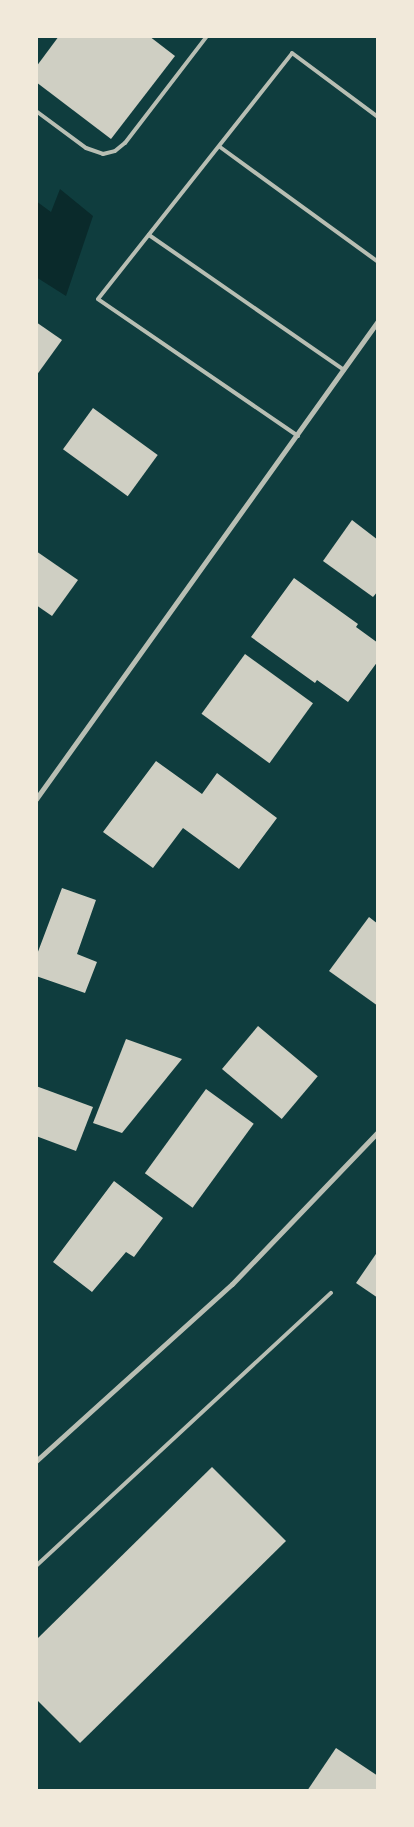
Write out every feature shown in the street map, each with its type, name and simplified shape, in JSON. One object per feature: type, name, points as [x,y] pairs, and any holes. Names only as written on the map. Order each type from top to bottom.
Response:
[{"type":"street","points":[[36,799],[378,322]]},
{"type":"street","points":[[36,1461],[232,1284],[378,1132]]},
{"type":"lane","points":[[36,111],[86,148],[103,154],[115,151],[125,143],[207,36]]},
{"type":"lane","points":[[298,436],[98,299],[292,53],[378,117]]},
{"type":"lane","points":[[220,146],[378,262]]},
{"type":"lane","points":[[149,235],[344,370]]},
{"type":"lane","points":[[36,1566],[331,1293]]},
{"type":"water","points":[[60,189],[93,216],[66,296],[36,277],[36,201],[51,212]]},
{"type":"building","points":[[59,36],[149,36],[175,56],[111,139],[36,82],[36,67]]},
{"type":"building","points":[[36,322],[62,340],[36,376]]},
{"type":"building","points":[[93,408],[158,455],[128,496],[63,449]]},
{"type":"building","points":[[352,520],[378,540],[378,591],[373,597],[323,561]]},
{"type":"building","points":[[36,551],[78,580],[52,616],[36,605]]},
{"type":"building","points":[[294,578],[358,624],[356,627],[378,643],[378,661],[348,702],[317,680],[315,683],[251,637]]},
{"type":"building","points":[[245,654],[313,703],[269,763],[202,714]]},
{"type":"building","points":[[156,761],[202,794],[217,773],[277,818],[239,869],[183,828],[153,868],[103,832]]},
{"type":"building","points":[[62,888],[96,900],[77,954],[97,962],[85,993],[36,976],[36,957]]},
{"type":"building","points":[[369,917],[378,924],[378,1006],[329,971]]},
{"type":"building","points":[[258,1026],[318,1076],[282,1119],[222,1069]]},
{"type":"building","points":[[126,1039],[182,1059],[122,1133],[93,1123]]},
{"type":"building","points":[[36,1086],[93,1107],[76,1151],[36,1136]]},
{"type":"building","points":[[206,1089],[254,1124],[193,1208],[145,1173]]},
{"type":"building","points":[[114,1181],[163,1218],[134,1257],[126,1252],[92,1292],[53,1262]]},
{"type":"building","points":[[378,1251],[378,1298],[356,1283]]},
{"type":"building","points":[[212,1467],[286,1541],[80,1743],[36,1699],[36,1640]]},
{"type":"building","points":[[336,1748],[378,1776],[378,1791],[307,1791]]}]
